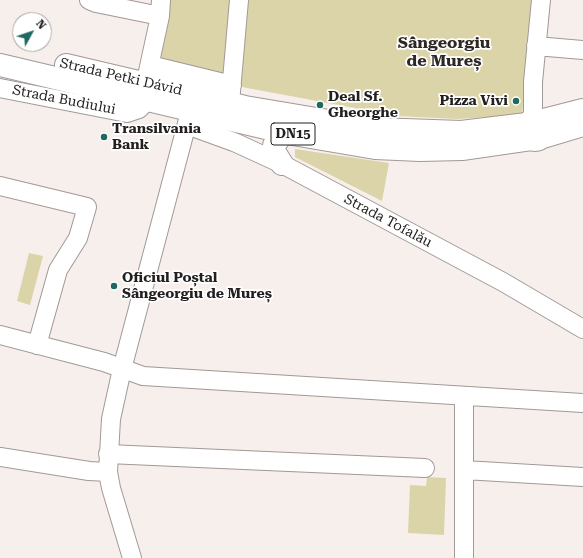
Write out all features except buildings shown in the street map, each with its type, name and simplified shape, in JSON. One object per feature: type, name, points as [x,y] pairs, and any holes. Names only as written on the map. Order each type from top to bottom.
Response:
[{"type":"main road","name":"Strada Petki Dávid","points":[[0,50],[148,83],[191,110]]},
{"type":"main road","name":"Strada Petki Dávid","points":[[0,65],[148,83]]},
{"type":"main road","name":"DN15","points":[[191,110],[231,94],[318,120],[376,130],[461,132],[583,125]]},
{"type":"main road","name":"DN15","points":[[191,110],[287,133],[375,148],[420,150],[462,149],[535,128],[583,110]]},
{"type":"main road","points":[[282,164],[274,151],[274,145],[281,136],[287,133]]},
{"type":"street","points":[[89,0],[96,3],[161,8],[148,83],[231,94],[239,0]]},
{"type":"street","points":[[535,128],[533,82],[541,0]]},
{"type":"street","points":[[536,46],[583,50]]},
{"type":"street","name":"Strada Budiului","points":[[0,88],[127,112],[139,109],[148,83]]},
{"type":"street","points":[[132,558],[111,488],[108,472],[111,419],[122,369],[191,110]]},
{"type":"street","name":"Strada Tofalău","points":[[191,110],[234,142],[282,164],[503,282],[583,329]]},
{"type":"street","points":[[0,186],[87,207],[78,238],[58,270],[37,346]]},
{"type":"street","points":[[0,335],[37,346],[104,362],[142,376],[583,403]]},
{"type":"street","points":[[464,396],[464,558]]},
{"type":"street","points":[[108,454],[425,468]]},
{"type":"street","points":[[0,457],[89,471],[108,472]]},
{"type":"street","points":[[464,470],[583,477]]},
{"type":"shaded area","points":[[170,0],[533,0],[522,115],[457,119],[398,116],[247,88],[157,67]]},
{"type":"shaded area","points":[[295,149],[389,163],[382,201],[295,157]]},
{"type":"shaded area","points":[[29,253],[43,256],[30,305],[17,301]]},
{"type":"shaded area","points":[[427,477],[446,478],[444,535],[408,533],[410,485],[426,486]]},
{"type":"place","name":"Pizza Vivi","points":[[516,101]]},
{"type":"place","name":"Deal Sf. Gheorghe","points":[[320,105]]},
{"type":"place","name":"Transilvania Bank","points":[[104,137]]},
{"type":"place","name":"Oficiul Poștal Sângeorgiu de Mureș","points":[[114,286]]},
{"type":"district","name":"Sângeorgiu de Mureș","points":[[444,52]]}]
